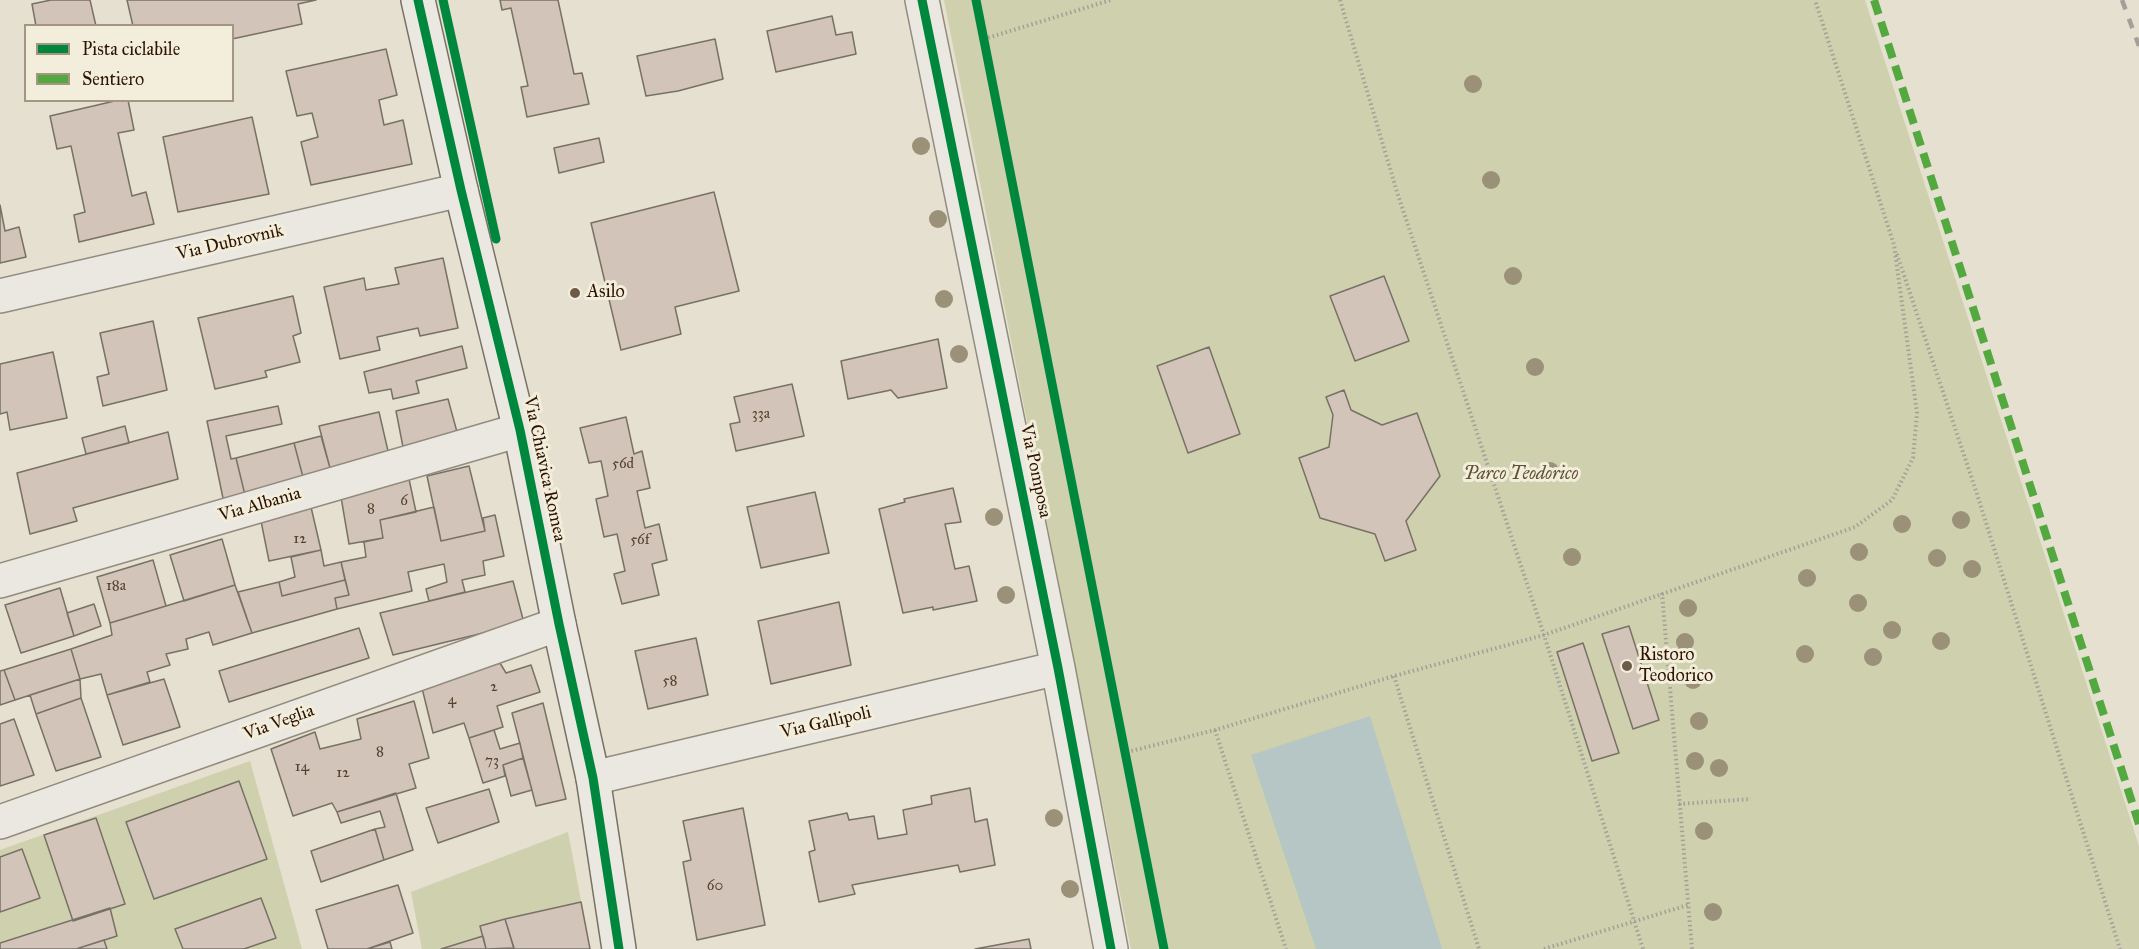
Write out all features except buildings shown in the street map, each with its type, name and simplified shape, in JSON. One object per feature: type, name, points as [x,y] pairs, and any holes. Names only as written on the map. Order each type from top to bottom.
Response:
[{"type":"street","name":"Via Chiavica Romea","points":[[418,0],[461,190],[520,430],[593,778],[619,949]]},
{"type":"street","name":"Via Pomposa","points":[[922,0],[1058,668],[1111,949]]},
{"type":"street","name":"Via Dubrovnik","points":[[0,296],[461,190]]},
{"type":"street","name":"Via Albania","points":[[0,581],[520,430]]},
{"type":"street","name":"Via Veglia","points":[[0,822],[559,624]]},
{"type":"street","name":"Via Gallipoli","points":[[593,778],[1058,668]]},
{"type":"path","points":[[986,51],[983,34],[1111,0]]},
{"type":"path","points":[[1340,0],[1397,192],[1544,635],[1643,949]]},
{"type":"path","points":[[1815,0],[1977,494],[2120,949]]},
{"type":"path","points":[[1127,752],[1215,730],[1394,676],[1544,635],[1855,527],[1892,500],[1913,458],[1917,413],[1894,245]]},
{"type":"path","points":[[1662,593],[1692,949]]},
{"type":"path","points":[[1394,676],[1479,949]]},
{"type":"path","points":[[1215,730],[1286,949]]},
{"type":"path","points":[[1124,741],[1129,764]]},
{"type":"path","points":[[1679,804],[1751,799]]},
{"type":"path","points":[[1544,949],[1688,905]]},
{"type":"green space","name":"Parco Teodorico","points":[[944,0],[1865,0],[2139,846],[2139,949],[1131,949]]},
{"type":"green space","points":[[250,761],[302,949],[0,949],[0,850]]},
{"type":"green space","points":[[568,832],[590,949],[422,949],[411,892]]},
{"type":"shaded area","points":[[1370,716],[1442,949],[1316,949],[1251,755]]},
{"type":"railway","points":[[2122,0],[2139,46]]},
{"type":"marked path","points":[[1874,0],[2139,824]]},
{"type":"cycle path","points":[[418,0],[461,190],[520,430],[593,778],[619,949]]},
{"type":"cycle path","points":[[443,0],[496,239]]},
{"type":"cycle path","points":[[922,0],[1058,668],[1111,949]]},
{"type":"cycle path","points":[[976,0],[1164,949]]},
{"type":"place","name":"Asilo","points":[[575,293]]},
{"type":"place","name":"Ristoro Teodorico","points":[[1627,666]]}]
